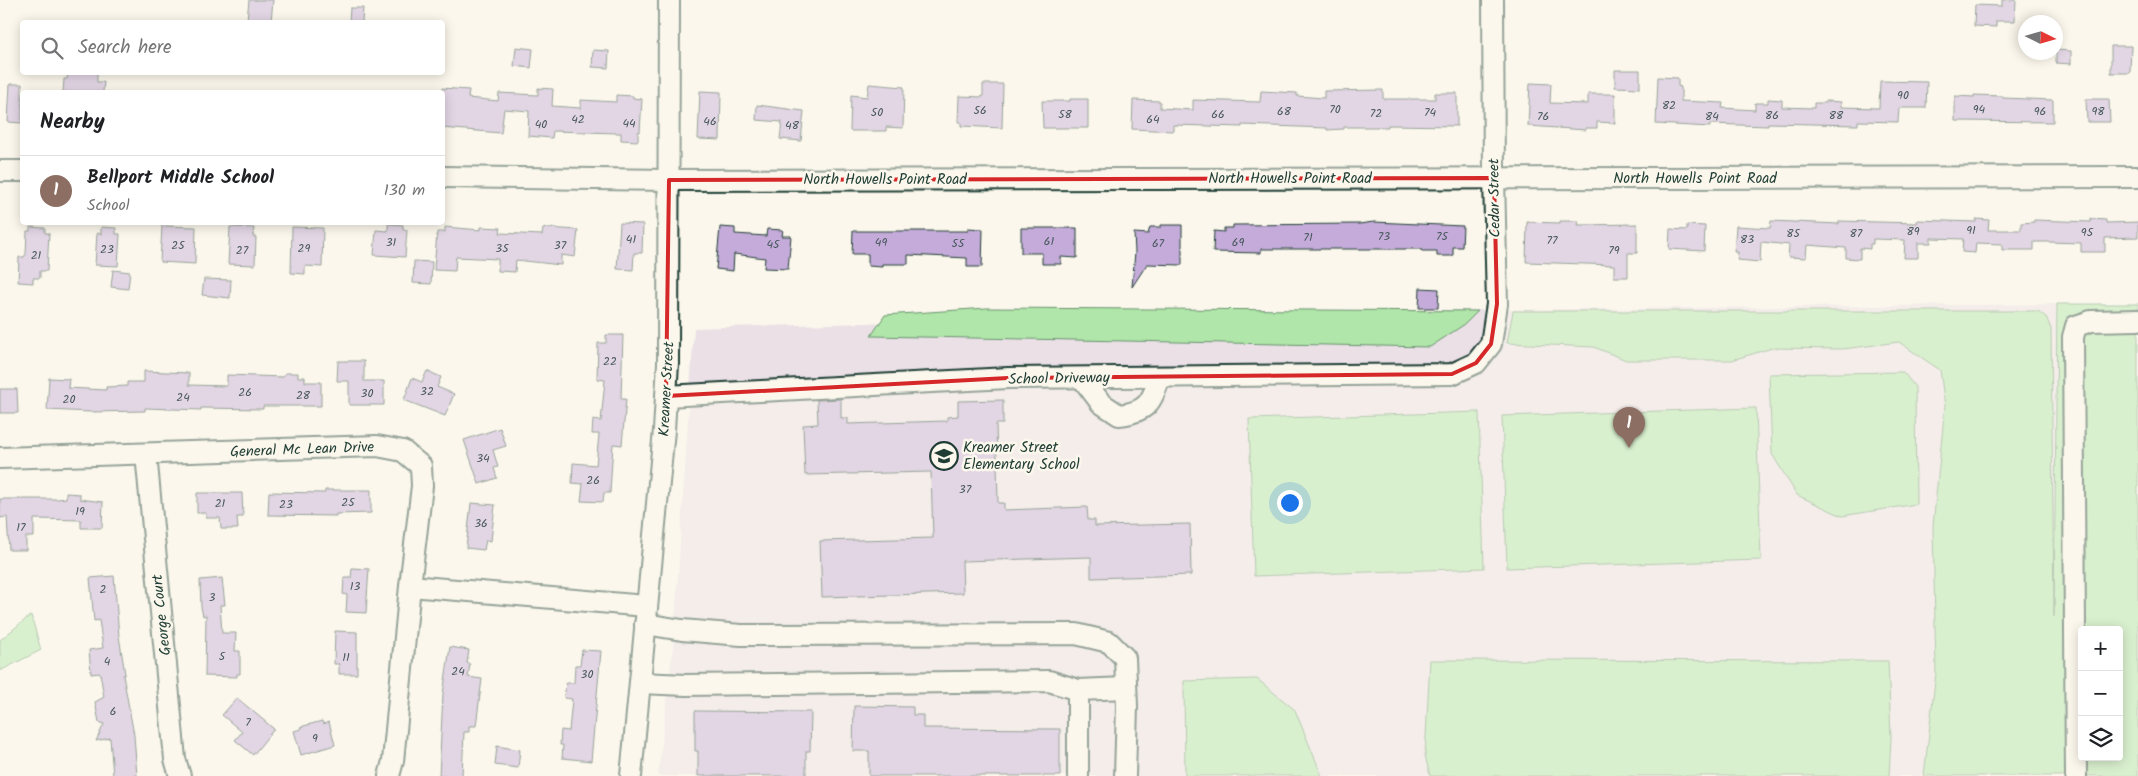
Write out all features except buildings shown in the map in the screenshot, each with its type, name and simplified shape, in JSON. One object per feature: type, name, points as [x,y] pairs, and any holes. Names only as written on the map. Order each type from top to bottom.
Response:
[{"type":"street","name":"Kreamer Street","points":[[631,776],[666,396],[669,180],[668,0]]},
{"type":"street","name":"Cedar Street","points":[[1452,374],[1476,364],[1491,344],[1497,304],[1493,0]]},
{"type":"street","points":[[0,171],[20,171]]},
{"type":"street","name":"North Howells Point Road","points":[[445,177],[669,180],[2138,177]]},
{"type":"street","points":[[2076,776],[2073,337],[2076,326],[2092,321],[2138,320]]},
{"type":"street","name":"School Driveway","points":[[666,396],[999,379],[1452,374]]},
{"type":"street","points":[[1082,378],[1101,403],[1119,415],[1136,413],[1150,402],[1160,377]]},
{"type":"street","name":"General Mc Lean Drive","points":[[0,458],[377,446],[403,452],[421,466],[422,486],[410,586]]},
{"type":"street","name":"George Court","points":[[146,454],[175,759],[180,776]]},
{"type":"street","points":[[388,776],[393,761],[410,586],[646,615],[682,630],[741,635],[1076,634],[1108,642],[1125,658],[1125,776]]},
{"type":"street","points":[[640,683],[686,686],[1049,681],[1078,690],[1126,688]]},
{"type":"street","points":[[1078,690],[1078,776]]},
{"type":"highlighted area","points":[[1494,178],[1497,304],[1491,344],[1476,363],[1452,374],[1008,378],[666,396],[669,180]]},
{"type":"shaded area","points":[[2057,304],[2052,776],[658,776],[674,637],[694,328],[1201,313]]},
{"type":"green space","points":[[2057,304],[2138,304],[2138,776],[1924,776],[1936,673],[1933,526],[1945,406],[1940,370],[1899,342],[1843,349],[1772,348],[1732,360],[1626,360],[1594,347],[1507,343],[1513,311],[2038,311],[2046,317],[2051,329],[2054,617]]},
{"type":"green space","points":[[987,308],[1478,311],[1465,324],[1430,347],[871,336],[885,315]]},
{"type":"green space","points":[[1903,372],[1915,387],[1916,504],[1842,516],[1797,495],[1772,454],[1769,374]]},
{"type":"green space","points":[[1756,408],[1761,560],[1507,568],[1502,416]]},
{"type":"green space","points":[[1479,412],[1484,568],[1254,576],[1249,419]]},
{"type":"green space","points":[[31,615],[41,650],[0,671],[0,640]]},
{"type":"green space","points":[[1430,660],[1888,661],[1891,738],[1889,776],[1430,776],[1425,755]]},
{"type":"green space","points":[[1257,679],[1295,710],[1322,776],[1185,776],[1184,681]]},
{"type":"place","name":"Bellport Middle School","points":[[1629,448]]},
{"type":"place","name":"Kreamer Street Elementary School","points":[[944,456]]}]
